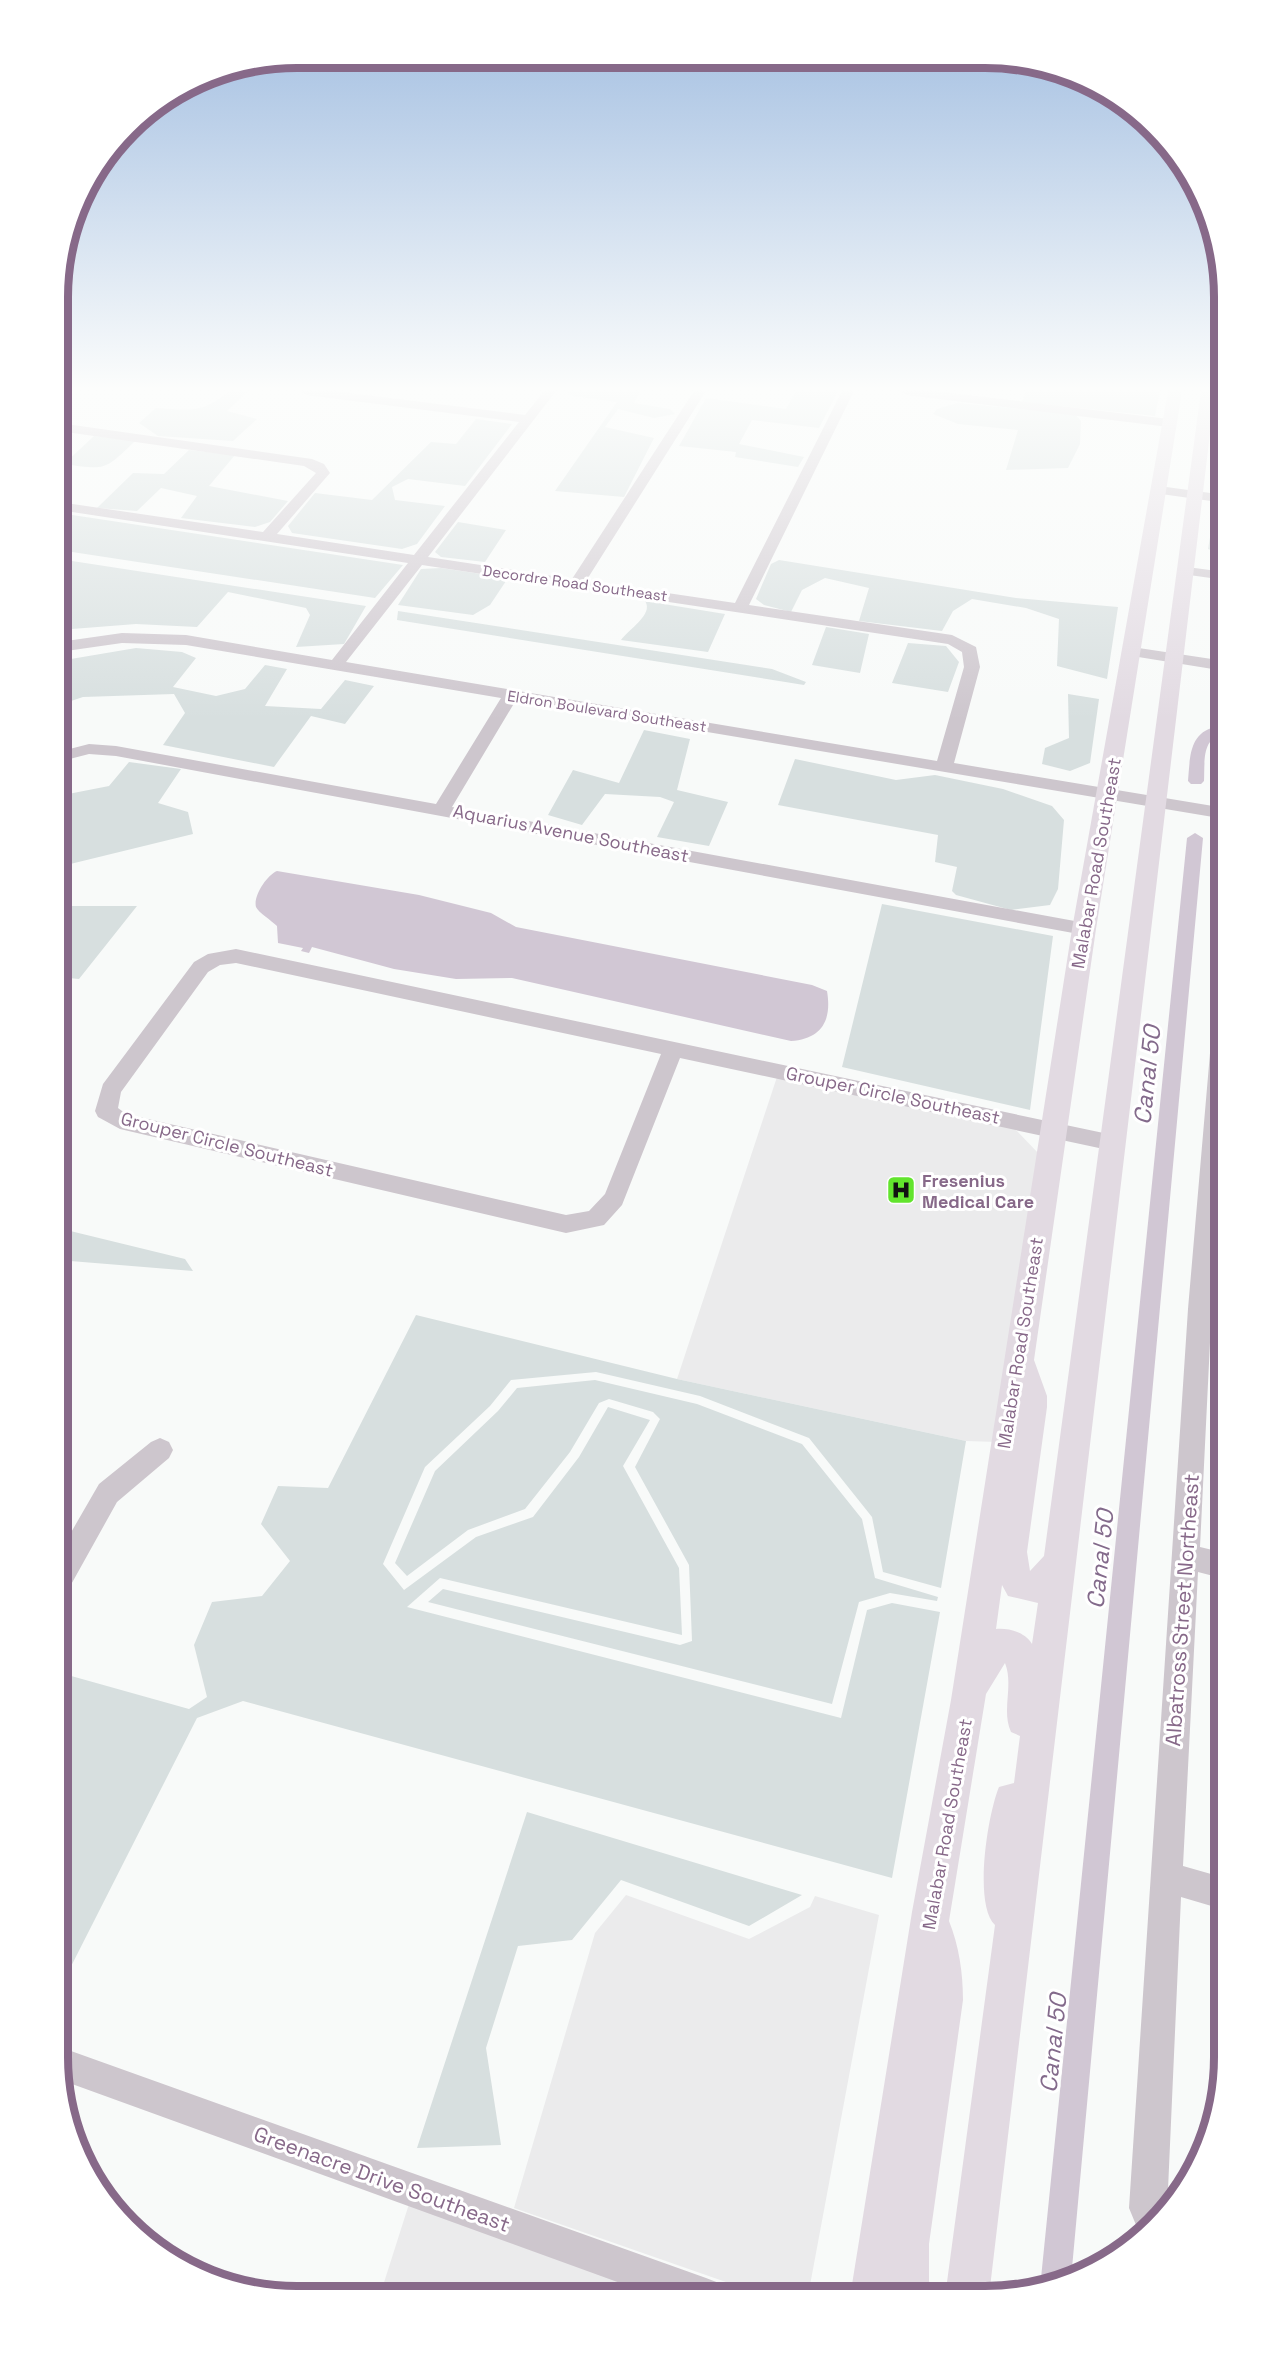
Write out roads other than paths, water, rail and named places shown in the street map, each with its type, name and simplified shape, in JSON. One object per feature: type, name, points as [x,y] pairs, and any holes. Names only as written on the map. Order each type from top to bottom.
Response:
[{"type":"main road","name":"Malabar Road Southeast","points":[[874,2286],[931,1912],[968,1700],[1084,929],[1157,501]]},
{"type":"main road","points":[[965,2286],[1012,1941],[1194,501]]},
{"type":"main road","points":[[1018,1356],[1032,1396],[1032,1407],[1011,1552],[1014,1574],[1020,1585],[1036,1588],[1060,1563]]},
{"type":"main road","points":[[968,1700],[997,1645],[1007,1644],[1016,1649],[1024,1662],[1025,1702],[1002,1873],[1002,1893],[1012,1941]]},
{"type":"main road","points":[[909,2286],[907,2244],[943,2000],[943,1979],[931,1912]]},
{"type":"street","points":[[267,537],[299,501]]},
{"type":"street","points":[[335,666],[463,501]]},
{"type":"street","points":[[577,583],[630,501]]},
{"type":"street","points":[[740,607],[793,501]]},
{"type":"street","name":"Decordre Road Southeast","points":[[68,507],[952,640],[970,650],[972,667],[944,767]]},
{"type":"street","points":[[1187,571],[1214,575]]},
{"type":"street","name":"Eldron Boulevard Southeast","points":[[68,646],[122,638],[186,640],[1214,812]]},
{"type":"street","points":[[1132,652],[1214,664]]},
{"type":"street","points":[[442,809],[511,695]]},
{"type":"street","name":"Aquarius Avenue Southeast","points":[[68,754],[89,749],[116,751],[442,809],[1084,929]]},
{"type":"street","name":"Grouper Circle Southeast","points":[[673,1049],[614,1199],[596,1219],[567,1224],[120,1121],[106,1111],[111,1090],[201,967],[215,959],[236,956],[673,1049],[1053,1130],[1113,1143]]},
{"type":"street","name":"Albatross Street Northeast","points":[[1150,2216],[1147,2208],[1186,1556],[1214,1288]]},
{"type":"street","points":[[68,1563],[108,1493],[160,1450]]},
{"type":"street","points":[[1186,1556],[1214,1563]]},
{"type":"street","points":[[1166,1876],[1214,1891]]},
{"type":"street","name":"Greenacre Drive Southeast","points":[[68,2066],[678,2286]]},
{"type":"waterway","name":"Canal 50","points":[[1196,781],[1200,746],[1203,739],[1214,731]]},
{"type":"waterway","name":"Canal 50","points":[[1056,2275],[1195,838]]},
{"type":"place","name":"Fresenius Medical Care","points":[[901,1190]]}]
